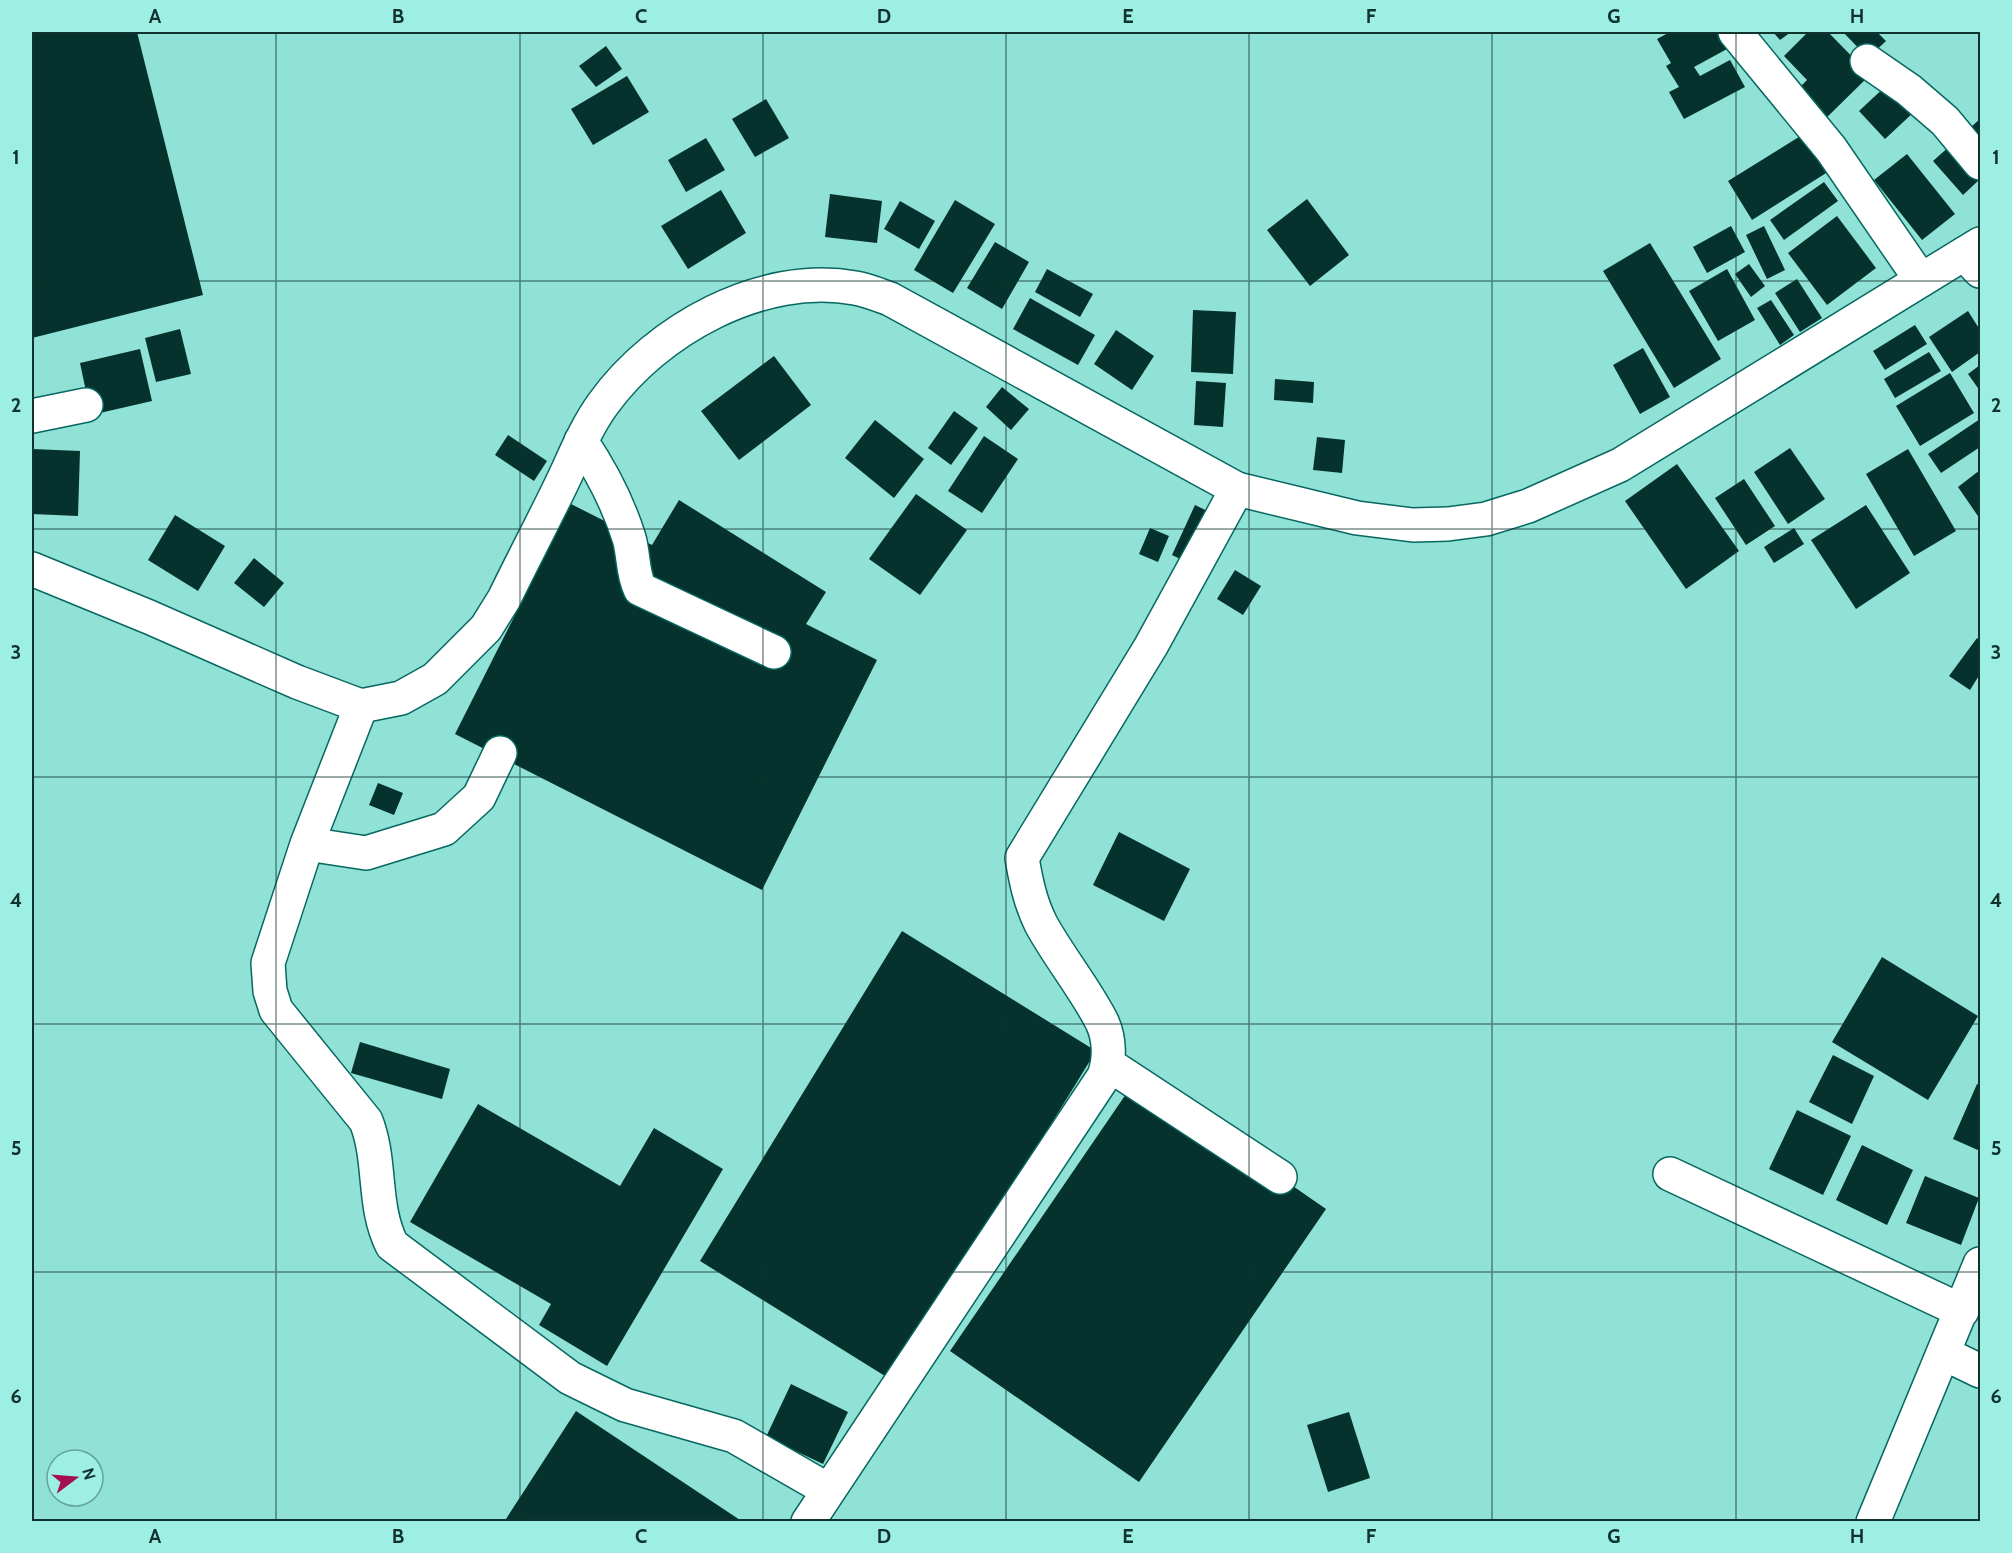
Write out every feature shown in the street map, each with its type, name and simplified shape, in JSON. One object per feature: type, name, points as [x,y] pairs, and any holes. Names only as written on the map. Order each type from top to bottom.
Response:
[{"type":"main road","points":[[1735,32],[1831,149],[1921,280]]},
{"type":"main road","points":[[1867,61],[1909,90],[1945,121],[1980,163]]},
{"type":"main road","points":[[32,569],[297,682],[361,706],[401,699],[421,688],[462,653],[486,628],[504,599],[581,441],[602,404],[634,368],[660,344],[690,324],[748,298],[780,290],[813,286],[855,288],[890,299],[1237,489],[1357,518],[1413,525],[1486,519],[1528,506],[1620,465],[1921,280],[1975,256]]},
{"type":"main road","points":[[32,416],[86,405]]},
{"type":"main road","points":[[581,441],[604,475],[630,541],[632,567],[640,589],[774,652]]},
{"type":"main road","points":[[808,1521],[1104,1076],[1108,1064],[1103,1024],[1040,923],[1027,891],[1022,858],[1151,646],[1237,489]]},
{"type":"main road","points":[[361,706],[307,844],[268,963],[270,991],[276,1010],[366,1121],[375,1142],[383,1228],[392,1245],[570,1378],[625,1406],[734,1436],[828,1490]]},
{"type":"main road","points":[[307,844],[366,853],[444,830],[479,797],[500,753]]},
{"type":"main road","points":[[1108,1064],[1280,1177]]},
{"type":"main road","points":[[1670,1174],[1962,1311]]},
{"type":"main road","points":[[1873,1521],[1945,1354],[1980,1264]]},
{"type":"main road","points":[[1945,1354],[1980,1371]]},
{"type":"building","points":[[32,32],[137,32],[203,295],[32,338]]},
{"type":"building","points":[[1670,32],[1717,32],[1727,49],[1694,67],[1700,76],[1730,60],[1745,87],[1684,119],[1669,92],[1679,87],[1666,66],[1671,63],[1657,39]]},
{"type":"building","points":[[1773,32],[1791,32],[1780,40]]},
{"type":"building","points":[[1808,32],[1828,32],[1870,75],[1820,124],[1792,95],[1807,80],[1784,56]]},
{"type":"building","points":[[1843,32],[1877,32],[1886,41],[1868,58]]},
{"type":"building","points":[[606,46],[622,69],[596,87],[579,66]]},
{"type":"building","points":[[1903,70],[1929,98],[1885,139],[1859,111]]},
{"type":"building","points":[[627,76],[649,112],[593,145],[571,109]]},
{"type":"building","points":[[766,99],[789,138],[755,157],[732,119]]},
{"type":"building","points":[[1980,119],[1980,179],[1963,195],[1933,161]]},
{"type":"building","points":[[1810,130],[1834,168],[1752,220],[1728,181]]},
{"type":"building","points":[[706,138],[725,170],[686,192],[668,160]]},
{"type":"building","points":[[1907,154],[1955,214],[1922,240],[1874,180]]},
{"type":"building","points":[[1824,182],[1838,201],[1784,240],[1770,220]]},
{"type":"building","points":[[721,190],[746,233],[688,269],[661,226]]},
{"type":"building","points":[[830,194],[882,201],[877,243],[825,237]]},
{"type":"building","points":[[1307,199],[1349,255],[1310,286],[1267,230]]},
{"type":"building","points":[[955,200],[995,224],[953,293],[914,270]]},
{"type":"building","points":[[900,201],[935,221],[919,249],[884,229]]},
{"type":"building","points":[[1837,216],[1876,268],[1827,305],[1788,253]]},
{"type":"building","points":[[1731,226],[1745,252],[1707,273],[1693,247]]},
{"type":"building","points":[[1764,226],[1785,270],[1767,279],[1746,235]]},
{"type":"building","points":[[995,242],[1029,262],[1002,309],[967,288]]},
{"type":"building","points":[[1650,243],[1721,359],[1674,388],[1603,271]]},
{"type":"building","points":[[1749,264],[1765,286],[1751,297],[1735,274]]},
{"type":"building","points":[[1047,269],[1093,294],[1080,317],[1035,292]]},
{"type":"building","points":[[1727,269],[1755,320],[1718,341],[1689,291]]},
{"type":"building","points":[[1797,279],[1822,318],[1800,332],[1775,293]]},
{"type":"building","points":[[1030,298],[1095,335],[1078,365],[1013,329]]},
{"type":"building","points":[[1771,300],[1794,335],[1780,345],[1757,308]]},
{"type":"building","points":[[1193,310],[1236,312],[1233,374],[1191,372]]},
{"type":"building","points":[[1968,311],[1980,330],[1980,352],[1952,372],[1929,337]]},
{"type":"building","points":[[1915,325],[1927,344],[1885,370],[1873,351]]},
{"type":"building","points":[[180,329],[191,374],[156,382],[145,338]]},
{"type":"building","points":[[1116,330],[1154,356],[1132,390],[1094,364]]},
{"type":"building","points":[[1643,348],[1670,397],[1640,414],[1613,365]]},
{"type":"building","points":[[140,349],[152,401],[91,415],[80,363]]},
{"type":"building","points":[[1929,352],[1941,371],[1895,398],[1884,379]]},
{"type":"building","points":[[774,356],[811,405],[739,460],[701,411]]},
{"type":"building","points":[[1980,365],[1980,391],[1968,374]]},
{"type":"building","points":[[1950,373],[1974,413],[1920,446],[1896,406]]},
{"type":"building","points":[[1275,379],[1314,382],[1313,403],[1274,400]]},
{"type":"building","points":[[1196,381],[1226,383],[1223,427],[1194,425]]},
{"type":"building","points":[[1002,387],[1029,409],[1011,430],[986,407]]},
{"type":"building","points":[[954,411],[978,428],[951,465],[928,448]]},
{"type":"building","points":[[1980,419],[1980,447],[1941,473],[1928,454]]},
{"type":"building","points":[[875,420],[924,459],[894,498],[845,458]]},
{"type":"building","points":[[508,435],[547,461],[534,481],[495,455]]},
{"type":"building","points":[[984,436],[1018,459],[982,513],[948,491]]},
{"type":"building","points":[[1317,437],[1345,440],[1342,473],[1313,470]]},
{"type":"building","points":[[1790,448],[1825,499],[1788,524],[1754,472]]},
{"type":"building","points":[[32,449],[80,451],[78,516],[32,514]]},
{"type":"building","points":[[1908,449],[1956,531],[1914,556],[1866,474]]},
{"type":"building","points":[[1677,464],[1739,551],[1686,589],[1625,501]]},
{"type":"building","points":[[1980,470],[1980,519],[1958,487]]},
{"type":"building","points":[[1744,479],[1775,526],[1746,545],[1715,498]]},
{"type":"building","points":[[916,494],[967,530],[920,595],[869,559]]},
{"type":"building","points":[[679,500],[826,592],[806,624],[877,660],[762,890],[455,734],[571,504],[652,545]]},
{"type":"building","points":[[1195,505],[1228,521],[1205,571],[1172,555]]},
{"type":"building","points":[[1866,505],[1910,573],[1856,609],[1811,540]]},
{"type":"building","points":[[175,515],[225,546],[198,591],[148,560]]},
{"type":"building","points":[[1150,528],[1169,536],[1158,562],[1139,554]]},
{"type":"building","points":[[1794,528],[1804,544],[1774,563],[1764,547]]},
{"type":"building","points":[[254,558],[284,583],[264,607],[234,583]]},
{"type":"building","points":[[1235,570],[1261,586],[1243,615],[1217,599]]},
{"type":"building","points":[[1977,638],[1980,641],[1980,674],[1970,690],[1949,676]]},
{"type":"building","points":[[378,783],[403,793],[394,815],[369,805]]},
{"type":"building","points":[[1119,832],[1190,869],[1164,921],[1093,885]]},
{"type":"building","points":[[902,931],[1096,1051],[893,1381],[700,1261]]},
{"type":"building","points":[[1882,957],[1978,1016],[1928,1100],[1832,1042]]},
{"type":"building","points":[[360,1042],[450,1069],[442,1099],[351,1073]]},
{"type":"building","points":[[1833,1055],[1874,1076],[1852,1124],[1809,1102]]},
{"type":"building","points":[[1137,1078],[1326,1209],[1139,1482],[950,1351]]},
{"type":"building","points":[[1977,1084],[1980,1085],[1980,1151],[1953,1139]]},
{"type":"building","points":[[478,1104],[620,1186],[654,1128],[723,1169],[607,1366],[539,1325],[551,1304],[410,1222]]},
{"type":"building","points":[[1797,1110],[1851,1136],[1823,1195],[1769,1169]]},
{"type":"building","points":[[1862,1145],[1913,1170],[1887,1225],[1836,1200]]},
{"type":"building","points":[[1925,1176],[1979,1198],[1961,1245],[1906,1223]]},
{"type":"building","points":[[791,1384],[848,1412],[823,1464],[766,1437]]},
{"type":"building","points":[[576,1411],[743,1522],[504,1522]]},
{"type":"building","points":[[1349,1412],[1370,1478],[1328,1492],[1307,1425]]}]
